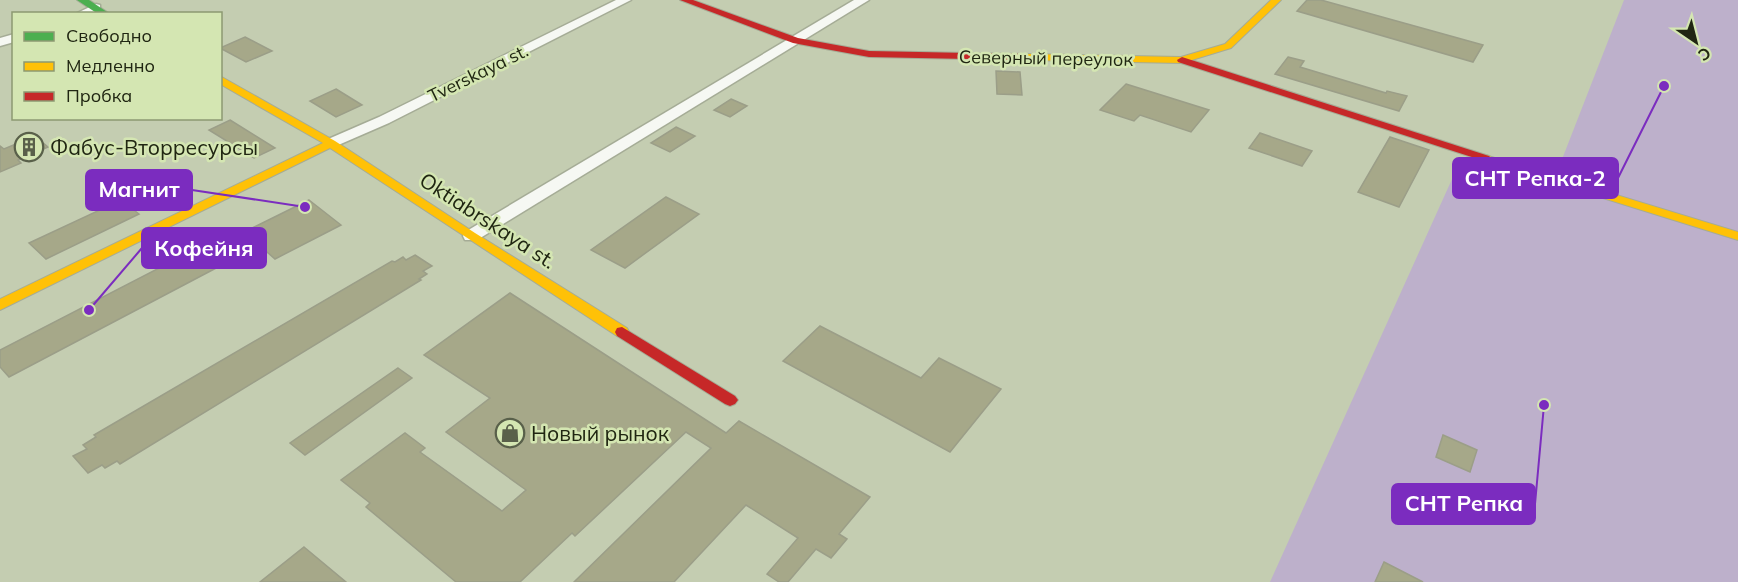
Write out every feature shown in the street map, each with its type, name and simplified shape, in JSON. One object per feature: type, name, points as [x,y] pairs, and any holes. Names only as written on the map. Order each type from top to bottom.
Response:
[{"type":"street","points":[[82,0],[101,11]]},
{"type":"street","name":"Tverskaya st.","points":[[331,143],[384,120],[625,0]]},
{"type":"street","name":"Северный переулок","points":[[685,0],[796,41],[869,54],[1182,60],[1228,46],[1276,0]]},
{"type":"street","points":[[471,236],[863,0]]},
{"type":"street","points":[[1182,60],[1468,153],[1738,236]]},
{"type":"street","name":"Oktiabrskaya st.","points":[[222,81],[331,143],[471,236],[730,400]]},
{"type":"street","points":[[0,305],[331,143]]},
{"type":"shaded area","points":[[1624,0],[1738,0],[1738,582],[1270,582],[1462,157],[1552,185]]},
{"type":"building","points":[[1307,0],[1321,0],[1483,45],[1473,62],[1297,11]]},
{"type":"building","points":[[245,37],[272,51],[246,62],[222,47]]},
{"type":"building","points":[[1288,57],[1304,61],[1300,67],[1386,93],[1387,91],[1407,96],[1399,111],[1275,74]]},
{"type":"building","points":[[996,71],[1020,72],[1022,95],[997,94]]},
{"type":"building","points":[[1126,84],[1209,110],[1191,132],[1140,115],[1134,121],[1100,110]]},
{"type":"building","points":[[336,89],[362,105],[336,117],[310,101]]},
{"type":"building","points":[[731,99],[747,106],[730,117],[714,110]]},
{"type":"building","points":[[230,120],[275,148],[254,158],[209,130]]},
{"type":"building","points":[[676,127],[695,136],[670,152],[651,143]]},
{"type":"building","points":[[1260,133],[1312,151],[1302,166],[1249,148]]},
{"type":"building","points":[[35,136],[48,147],[18,160],[21,163],[0,172],[0,146],[4,149]]},
{"type":"building","points":[[1390,137],[1429,150],[1399,207],[1358,192]]},
{"type":"building","points":[[666,197],[699,214],[625,268],[591,250]]},
{"type":"building","points":[[121,200],[139,214],[46,259],[29,243]]},
{"type":"building","points":[[309,200],[341,225],[275,259],[244,232]]},
{"type":"building","points":[[196,249],[218,267],[9,377],[0,367],[0,350]]},
{"type":"building","points":[[415,255],[432,266],[423,271],[427,274],[419,279],[421,280],[120,464],[117,461],[105,468],[102,465],[88,473],[73,456],[87,449],[83,445],[96,437],[94,435],[392,261],[395,262],[403,257],[406,260]]},
{"type":"building","name":"Новый рынок","points":[[510,293],[726,433],[739,421],[870,497],[839,534],[847,539],[831,558],[816,549],[788,582],[779,582],[767,574],[798,538],[746,505],[674,582],[574,582],[711,448],[686,432],[575,536],[572,533],[520,582],[456,582],[366,507],[370,503],[341,480],[405,433],[425,448],[420,452],[502,511],[526,490],[446,432],[490,398],[424,355]]},
{"type":"building","points":[[820,326],[921,378],[939,358],[1001,389],[950,452],[783,361]]},
{"type":"building","points":[[398,368],[412,378],[305,455],[290,443]]},
{"type":"building","points":[[1443,435],[1477,450],[1470,472],[1436,457]]},
{"type":"building","points":[[304,547],[346,582],[260,582]]},
{"type":"building","points":[[1384,562],[1423,582],[1375,582]]},
{"type":"traffic: fast","points":[[82,0],[103,12]]},
{"type":"traffic: slow","points":[[1024,57],[1182,60],[1228,46],[1276,0]]},
{"type":"traffic: slow","points":[[222,80],[331,143],[622,332]]},
{"type":"traffic: slow","points":[[0,305],[331,143]]},
{"type":"traffic: slow","points":[[1485,158],[1738,236]]},
{"type":"traffic: jam","points":[[685,0],[796,41],[869,54],[1024,57]]},
{"type":"traffic: jam","points":[[1182,60],[1485,158]]},
{"type":"traffic: jam","points":[[622,332],[730,400]]},
{"type":"place","name":"СНТ Репка-2","points":[[1664,86]]},
{"type":"place","name":"Фабус-Вторресурсы","points":[[29,147]]},
{"type":"place","name":"Магнит","points":[[305,207]]},
{"type":"place","name":"Кофейня","points":[[89,310]]},
{"type":"place","name":"СНТ Репка","points":[[1544,405]]},
{"type":"place","name":"Новый рынок","points":[[510,433]]}]
